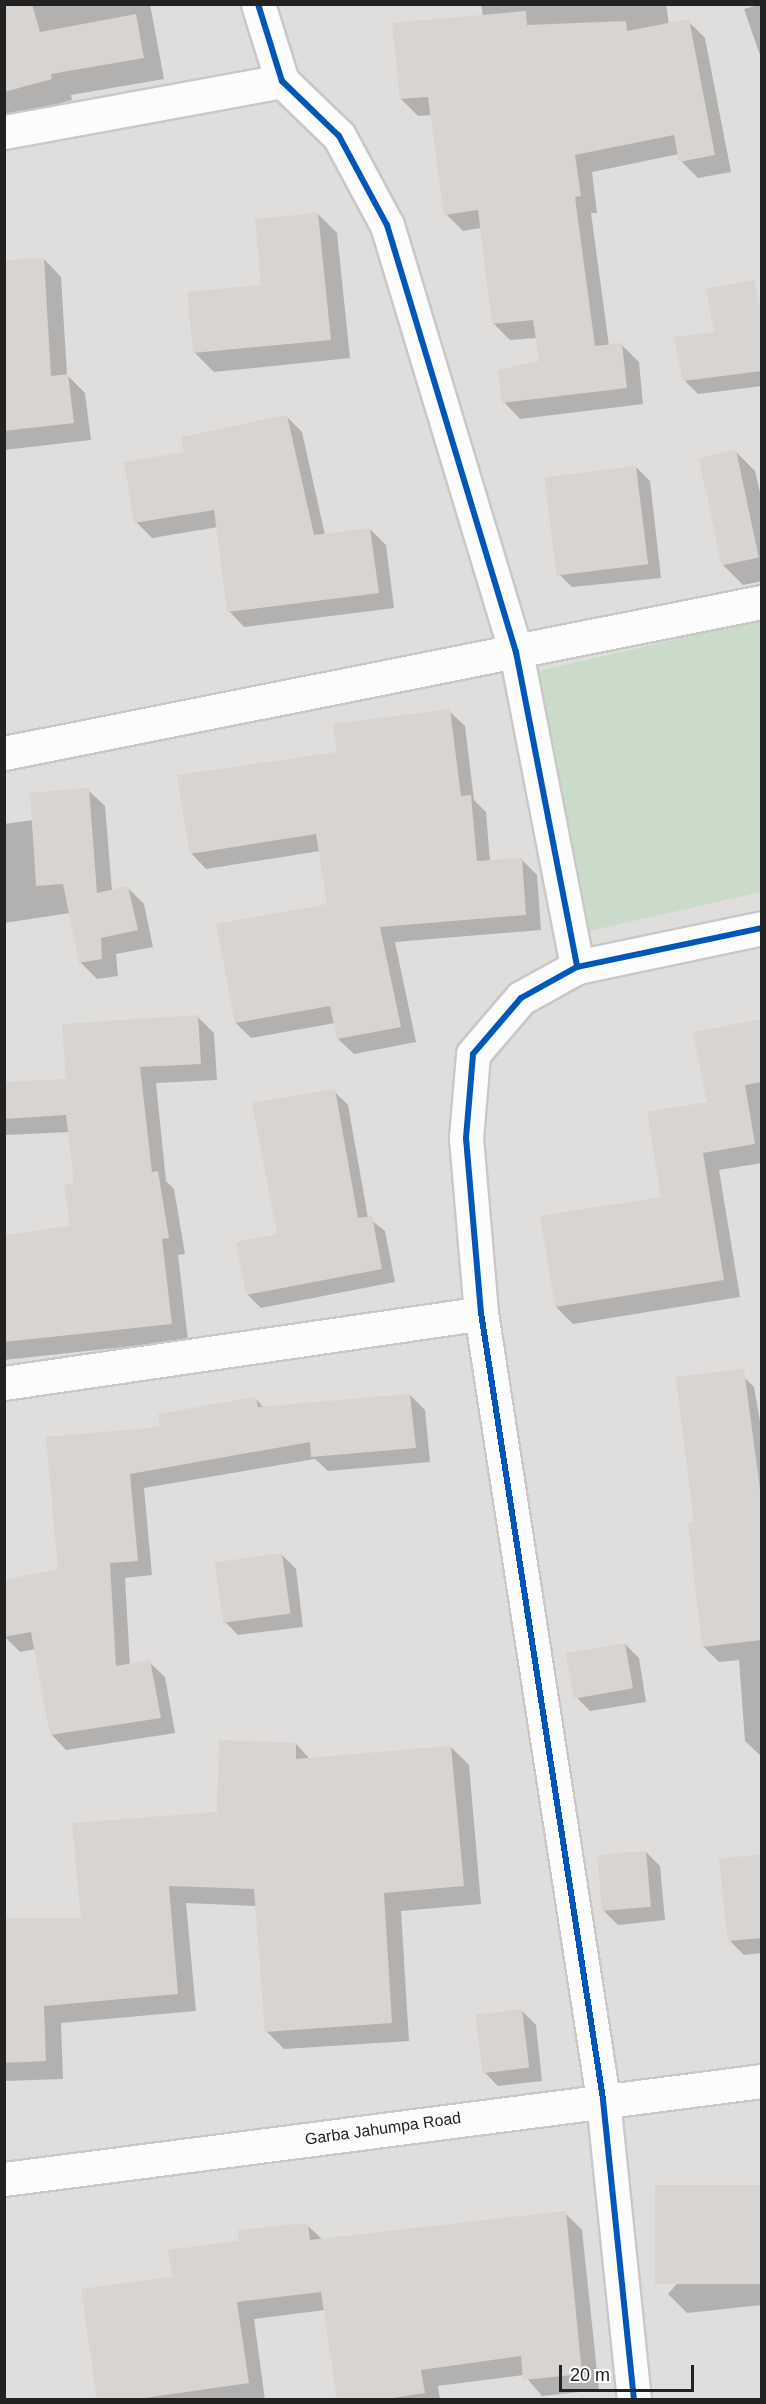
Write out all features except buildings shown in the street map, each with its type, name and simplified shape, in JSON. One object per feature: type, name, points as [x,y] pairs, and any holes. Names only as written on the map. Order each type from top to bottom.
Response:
[{"type":"street","points":[[258,4],[282,81],[339,136],[387,225],[516,652],[577,967]]},
{"type":"street","points":[[4,132],[282,81]]},
{"type":"street","points":[[4,753],[762,602]]},
{"type":"street","points":[[633,2400],[603,2100],[481,1313],[466,1138],[473,1054],[521,998],[577,967],[762,928]]},
{"type":"street","points":[[4,1383],[481,1313]]},
{"type":"street","name":"Garba Jahumpa Road","points":[[4,2179],[762,2081]]},
{"type":"shaded area","points":[[5,5],[761,5],[761,2399],[5,2399]]},
{"type":"green space","points":[[761,620],[761,892],[589,931],[529,673]]},
{"type":"cycle path","points":[[258,4],[282,81],[339,136],[387,225],[516,652],[577,967]]},
{"type":"cycle path","points":[[634,2400],[603,2099],[481,1313],[466,1138],[473,1054],[521,998],[577,967],[762,928]]}]
